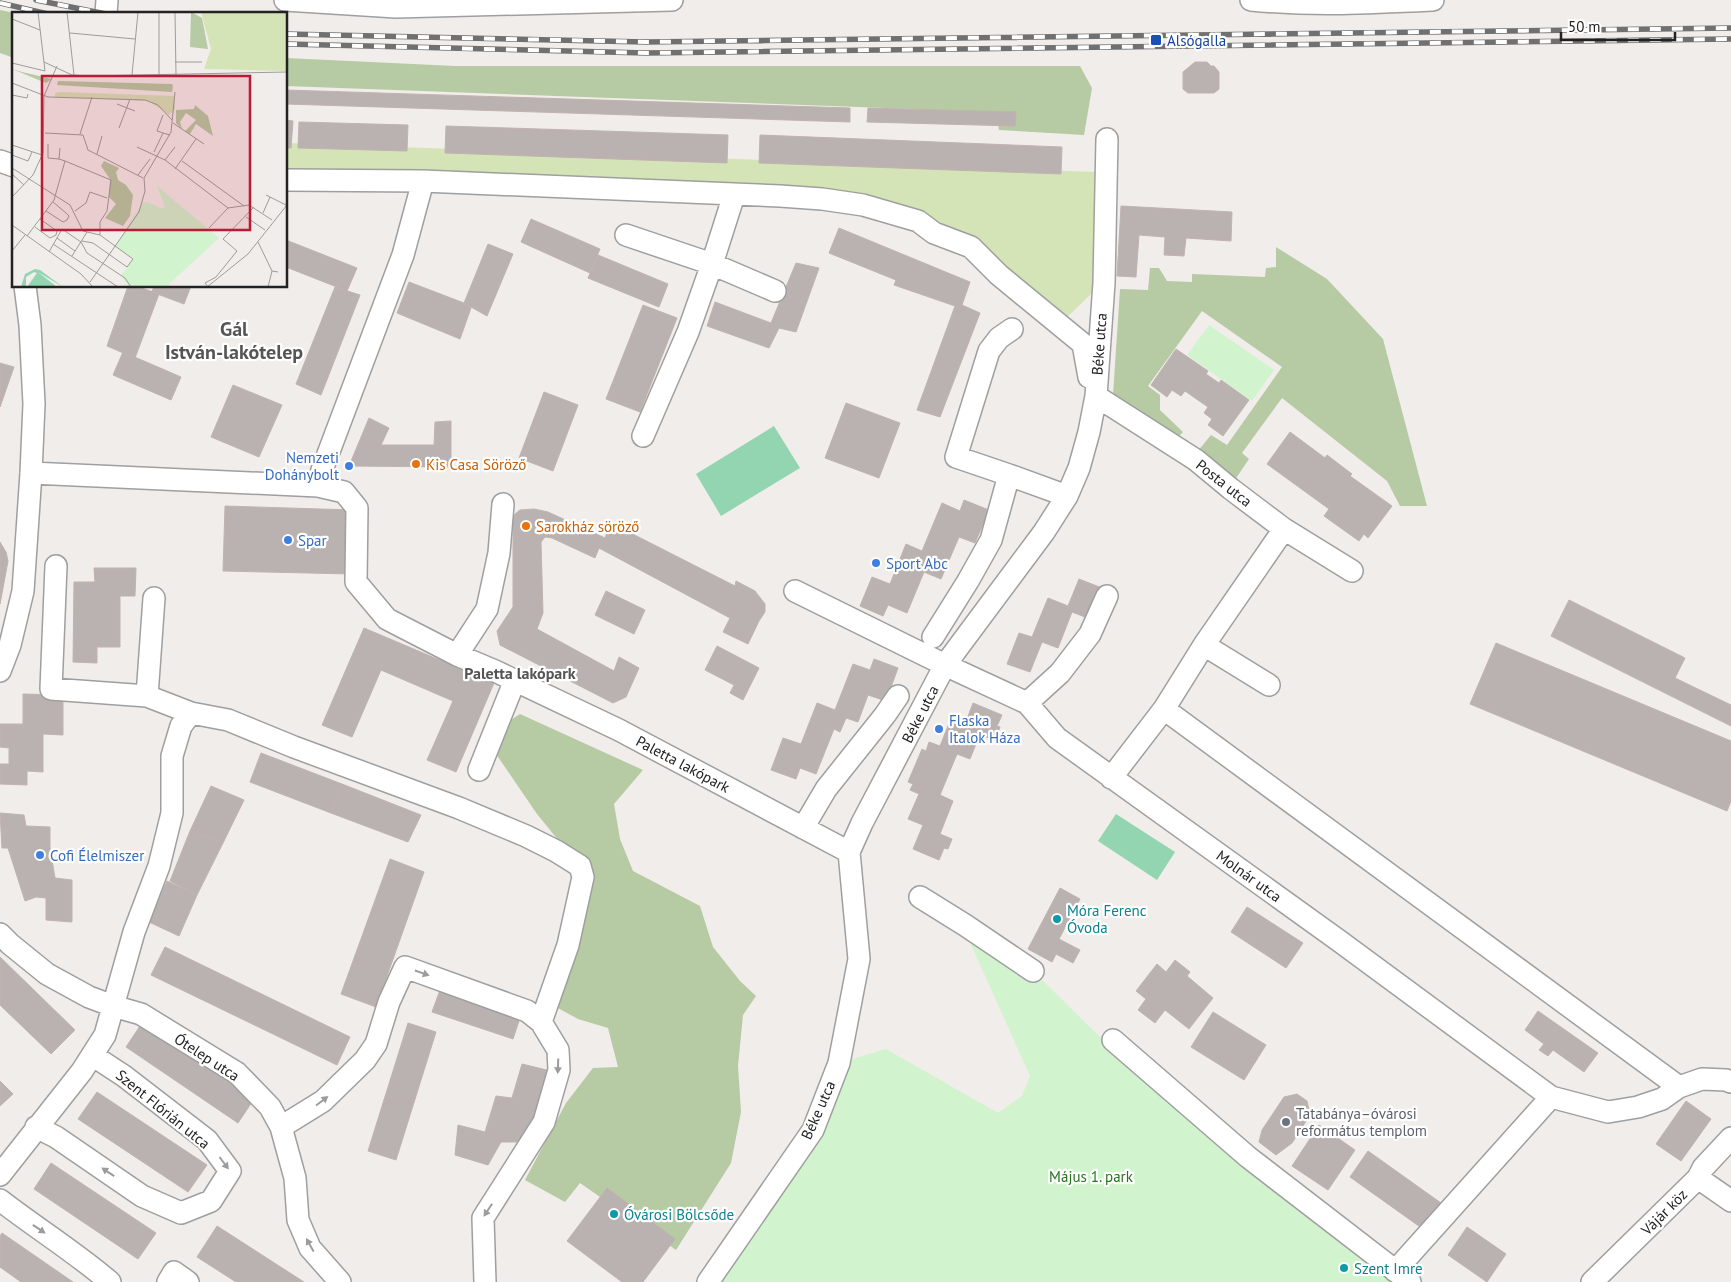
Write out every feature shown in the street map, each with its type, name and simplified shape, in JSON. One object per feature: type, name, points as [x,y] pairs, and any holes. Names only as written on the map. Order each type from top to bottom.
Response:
[{"type":"street","points":[[285,0],[396,6],[672,0]]},
{"type":"street","points":[[1251,0],[1280,4],[1433,0]]},
{"type":"street","name":"Béke utca","points":[[708,1282],[813,1130],[839,1063],[859,959],[849,852],[862,823],[945,665],[1044,532],[1067,496],[1079,468],[1096,396],[1104,283],[1107,139]]},
{"type":"street","points":[[0,161],[12,165]]},
{"type":"street","points":[[288,180],[423,181],[822,199],[863,204],[918,221],[934,233],[970,247],[999,275],[1083,344],[1087,370],[1096,396]]},
{"type":"street","points":[[31,473],[318,486],[322,470],[403,255],[423,181]]},
{"type":"street","points":[[643,436],[688,332],[734,195]]},
{"type":"street","points":[[626,235],[712,264],[775,291]]},
{"type":"street","points":[[1,665],[10,645],[23,591],[31,473],[34,396],[30,326],[25,288]]},
{"type":"street","points":[[1012,329],[999,338],[990,351],[956,457],[1067,496]]},
{"type":"street","name":"Posta utca","points":[[1096,396],[1196,460],[1284,529],[1352,571]]},
{"type":"street","points":[[933,637],[991,540],[1009,475]]},
{"type":"street","name":"Paletta lakópark","points":[[318,486],[344,492],[357,508],[356,582],[387,618],[457,655],[515,680],[618,730],[849,852]]},
{"type":"street","points":[[457,655],[487,609],[499,553],[503,504]]},
{"type":"street","points":[[1112,778],[1164,709],[1204,645],[1284,529]]},
{"type":"street","points":[[56,566],[51,689],[147,696],[191,713],[228,720],[526,836],[580,866],[583,877],[568,945],[541,1022]]},
{"type":"street","name":"Molnár utca","points":[[795,591],[1027,703],[1057,738],[1338,940],[1550,1097],[1608,1112],[1638,1107],[1662,1099],[1679,1087],[1702,1079],[1731,1082]]},
{"type":"street","points":[[1027,703],[1060,673],[1090,634],[1107,596]]},
{"type":"street","points":[[147,696],[154,598]]},
{"type":"street","points":[[1204,645],[1269,685]]},
{"type":"street","points":[[479,770],[515,680]]},
{"type":"street","points":[[803,828],[826,789],[898,696]]},
{"type":"street","points":[[1164,709],[1679,1087]]},
{"type":"street","points":[[0,1175],[82,1071],[105,1035],[134,932],[159,866],[172,814],[172,756],[181,726],[191,713]]},
{"type":"street","points":[[920,897],[1033,971]]},
{"type":"street","name":"Ótelep utca","points":[[0,934],[47,974],[89,997],[141,1014],[237,1073],[270,1107],[281,1127],[295,1178],[298,1220],[310,1248],[340,1282]]},
{"type":"street","points":[[281,1127],[324,1101],[365,1060],[376,1044],[389,1002],[404,966],[527,1011],[541,1022],[558,1050],[558,1070],[544,1122],[483,1218],[485,1282]]},
{"type":"street","points":[[1113,1040],[1248,1157],[1402,1276],[1550,1097]]},
{"type":"street","name":"Szent Flórián utca","points":[[36,1127],[56,1137],[142,1196],[181,1213],[211,1201],[230,1171],[207,1140],[124,1076],[92,1055]]},
{"type":"street","name":"Vájár köz","points":[[1592,1282],[1698,1178],[1704,1168],[1731,1138]]},
{"type":"street","points":[[1698,1178],[1731,1201]]},
{"type":"street","points":[[0,1200],[83,1259],[110,1282]]},
{"type":"green space","points":[[0,10],[12,12],[12,57],[0,53]]},
{"type":"green space","points":[[288,58],[455,66],[1080,66],[1092,88],[1084,135],[999,130],[996,112],[288,86]]},
{"type":"green space","points":[[288,143],[1097,172],[1118,184],[1111,280],[1101,289],[1090,295],[1060,324],[934,233],[822,199],[288,184]]},
{"type":"green space","points":[[1276,247],[1327,279],[1383,339],[1427,506],[1400,506],[1387,481],[1282,398],[1242,453],[1249,459],[1230,487],[1193,457],[1211,435],[1227,445],[1282,367],[1202,311],[1148,386],[1160,395],[1160,410],[1183,432],[1171,445],[1113,395],[1120,289],[1148,290],[1150,268],[1159,268],[1167,281],[1192,282],[1192,274],[1265,277],[1266,268],[1276,267]]},
{"type":"green space","points":[[1209,325],[1274,370],[1252,401],[1187,355]]},
{"type":"green space","points":[[774,426],[800,468],[721,516],[696,474]]},
{"type":"green space","points":[[520,714],[643,770],[614,804],[620,839],[633,871],[700,906],[713,947],[740,981],[756,996],[743,1015],[738,1066],[741,1112],[731,1163],[676,1250],[580,1183],[565,1202],[525,1180],[566,1103],[593,1068],[618,1067],[608,1028],[578,1019],[556,1007],[580,905],[572,857],[537,814],[494,751],[506,723]]},
{"type":"green space","points":[[1116,814],[1175,852],[1157,880],[1098,841]]},
{"type":"green space","name":"Május 1. park","points":[[960,920],[1033,971],[1164,1100],[1390,1282],[710,1282],[813,1130],[839,1063],[886,1049],[998,1113],[1022,1096],[1030,1076]]},
{"type":"building","points":[[1195,62],[1207,62],[1219,72],[1219,89],[1214,93],[1188,93],[1183,89],[1183,72]]},
{"type":"building","points":[[288,90],[850,108],[850,122],[288,104]]},
{"type":"building","points":[[868,108],[1016,112],[1015,126],[867,122]]},
{"type":"building","points":[[288,120],[293,121],[291,148],[288,148]]},
{"type":"building","points":[[299,122],[408,125],[407,151],[298,148]]},
{"type":"building","points":[[446,126],[728,135],[727,163],[445,153]]},
{"type":"building","points":[[760,135],[1062,147],[1061,174],[759,163]]},
{"type":"building","points":[[1121,206],[1232,212],[1231,241],[1186,238],[1184,256],[1164,255],[1165,237],[1139,235],[1136,277],[1117,276]]},
{"type":"building","points":[[531,219],[600,249],[590,273],[521,242]]},
{"type":"building","points":[[839,228],[970,282],[962,305],[980,313],[940,417],[917,410],[955,306],[894,285],[896,280],[829,253]]},
{"type":"building","points":[[288,241],[357,268],[347,291],[288,268]]},
{"type":"building","points":[[488,244],[513,254],[487,316],[464,303]]},
{"type":"building","points":[[598,255],[668,284],[659,307],[588,278]]},
{"type":"building","points":[[796,263],[819,268],[796,332],[779,328],[769,348],[707,326],[715,302],[771,323]]},
{"type":"building","points":[[409,282],[464,303],[471,308],[460,339],[397,313]]},
{"type":"building","points":[[335,287],[360,295],[321,395],[296,384]]},
{"type":"building","points":[[127,288],[142,288],[159,294],[135,358],[107,346]]},
{"type":"building","points":[[153,288],[190,288],[184,304],[152,292]]},
{"type":"building","points":[[643,305],[677,318],[640,412],[606,399]]},
{"type":"building","points":[[1176,349],[1208,371],[1206,374],[1219,383],[1221,380],[1249,400],[1223,436],[1208,425],[1212,419],[1204,413],[1208,407],[1185,391],[1181,396],[1172,390],[1167,397],[1151,385]]},
{"type":"building","points":[[123,352],[181,377],[171,400],[113,375]]},
{"type":"building","points":[[0,363],[14,367],[0,407]]},
{"type":"building","points":[[233,385],[282,405],[259,457],[211,437]]},
{"type":"building","points":[[544,392],[578,405],[553,471],[519,458]]},
{"type":"building","points":[[846,403],[900,423],[879,478],[825,458]]},
{"type":"building","points":[[369,418],[389,428],[381,445],[434,445],[435,422],[451,421],[451,467],[349,466]]},
{"type":"building","points":[[1290,432],[1325,458],[1327,455],[1352,474],[1350,476],[1392,506],[1368,538],[1364,534],[1359,541],[1324,516],[1329,509],[1267,464]]},
{"type":"building","points":[[964,500],[989,510],[975,543],[959,537],[941,579],[924,572],[907,613],[888,605],[883,616],[860,606],[872,577],[890,584],[906,544],[922,551],[942,503],[960,511]]},
{"type":"building","name":"Spar","points":[[225,506],[353,510],[351,574],[223,571]]},
{"type":"building","points":[[534,509],[548,512],[605,538],[611,523],[735,586],[736,581],[755,591],[765,604],[765,612],[748,644],[723,632],[730,618],[599,548],[595,558],[552,538],[545,537],[541,542],[543,613],[537,629],[614,671],[619,657],[639,668],[626,697],[613,703],[500,645],[497,631],[513,607],[513,520],[515,514],[520,510]]},
{"type":"building","points":[[0,542],[6,552],[8,561],[0,604]]},
{"type":"building","points":[[94,568],[136,568],[135,596],[120,596],[120,647],[97,647],[97,663],[73,662],[74,582],[95,582]]},
{"type":"building","points":[[1079,579],[1102,588],[1090,619],[1072,612],[1058,648],[1042,642],[1030,672],[1007,664],[1019,633],[1032,637],[1048,598],[1068,606]]},
{"type":"building","points":[[606,591],[645,610],[634,634],[595,615]]},
{"type":"building","points":[[1569,600],[1685,658],[1675,678],[1731,705],[1731,726],[1551,636]]},
{"type":"building","points":[[364,628],[494,683],[456,772],[427,760],[453,701],[381,670],[352,737],[322,725]]},
{"type":"building","points":[[1496,643],[1731,741],[1731,801],[1727,811],[1470,704]]},
{"type":"building","points":[[717,646],[759,668],[743,700],[730,693],[734,685],[705,670]]},
{"type":"building","points":[[874,659],[898,668],[886,701],[868,695],[858,722],[846,718],[840,732],[834,729],[816,774],[800,768],[796,779],[771,770],[783,738],[801,744],[817,703],[835,710],[853,664],[870,670]]},
{"type":"building","points":[[23,694],[63,695],[63,735],[43,734],[43,772],[27,771],[27,785],[0,784],[0,764],[9,764],[9,748],[0,747],[0,724],[23,724]]},
{"type":"building","points":[[973,703],[1002,715],[997,726],[1000,727],[995,741],[980,734],[970,759],[957,754],[940,795],[953,801],[940,834],[952,839],[948,849],[944,848],[939,860],[913,849],[923,825],[908,819],[919,794],[910,790],[913,784],[908,782],[922,749],[926,751],[929,742],[940,746],[950,721],[964,727]]},
{"type":"building","points":[[261,753],[342,784],[331,813],[250,782]]},
{"type":"building","points":[[342,784],[421,815],[408,842],[331,813]]},
{"type":"building","points":[[211,786],[244,800],[223,843],[190,831]]},
{"type":"building","points":[[0,813],[24,815],[26,826],[50,827],[50,848],[55,878],[72,880],[72,922],[46,920],[46,898],[36,897],[25,901],[8,848],[2,848]]},
{"type":"building","points":[[190,831],[223,843],[197,895],[170,881]]},
{"type":"building","points":[[390,859],[424,872],[376,1007],[341,994]]},
{"type":"building","points":[[167,881],[197,895],[179,936],[149,922]]},
{"type":"building","name":"Móra Ferenc Óvoda","points":[[1060,888],[1080,899],[1059,939],[1080,950],[1073,963],[1056,954],[1052,962],[1028,949]]},
{"type":"building","points":[[1247,907],[1303,943],[1286,968],[1231,932]]},
{"type":"building","points":[[165,947],[350,1037],[337,1065],[151,975]]},
{"type":"building","points":[[0,957],[75,1030],[51,1054],[0,1005]]},
{"type":"building","points":[[1175,960],[1190,972],[1187,976],[1213,998],[1189,1029],[1165,1010],[1155,1023],[1138,1010],[1146,999],[1136,991],[1157,964],[1166,972]]},
{"type":"building","points":[[440,990],[520,1018],[513,1039],[432,1012]]},
{"type":"building","points":[[1538,1011],[1598,1053],[1584,1072],[1553,1050],[1548,1056],[1539,1050],[1544,1044],[1525,1030]]},
{"type":"building","points":[[1213,1012],[1266,1045],[1244,1080],[1191,1047]]},
{"type":"building","points":[[142,1023],[254,1099],[238,1123],[126,1047]]},
{"type":"building","points":[[408,1023],[436,1032],[396,1160],[368,1151]]},
{"type":"building","points":[[522,1064],[547,1070],[538,1110],[519,1142],[501,1142],[488,1165],[455,1155],[458,1125],[485,1132],[496,1096],[512,1098]]},
{"type":"building","points":[[0,1081],[13,1094],[0,1106]]},
{"type":"building","points":[[97,1092],[207,1165],[188,1192],[78,1119]]},
{"type":"building","name":"Tatabánya–óvárosi református templom","points":[[1297,1094],[1307,1101],[1310,1115],[1292,1143],[1276,1155],[1259,1142],[1262,1130],[1284,1097]]},
{"type":"building","points":[[1686,1101],[1711,1119],[1681,1161],[1656,1144]]},
{"type":"building","points":[[1319,1125],[1355,1150],[1328,1190],[1292,1166]]},
{"type":"building","points":[[1368,1151],[1441,1203],[1423,1229],[1350,1177]]},
{"type":"building","points":[[51,1163],[156,1233],[138,1259],[34,1189]]},
{"type":"building","name":"Óvárosi Bölcsőde","points":[[607,1188],[675,1239],[643,1282],[622,1282],[567,1241]]},
{"type":"building","points":[[217,1226],[304,1282],[236,1282],[197,1257]]},
{"type":"building","points":[[1467,1227],[1506,1254],[1487,1282],[1448,1255]]},
{"type":"building","points":[[2,1233],[73,1282],[21,1282],[0,1267],[0,1236]]},
{"type":"railway","points":[[36,0],[96,12]]},
{"type":"railway","points":[[0,3],[39,12]]},
{"type":"railway","points":[[288,34],[646,42],[1731,28]]},
{"type":"railway","points":[[288,44],[646,53],[1731,39]]},
{"type":"place","name":"Alsógalla","points":[[1156,40]]},
{"type":"place","name":"Kis Casa Söröző","points":[[416,464]]},
{"type":"place","name":"Nemzeti Dohánybolt","points":[[349,466]]},
{"type":"place","name":"Sarokház söröző","points":[[526,526]]},
{"type":"place","name":"Spar","points":[[288,540]]},
{"type":"place","name":"Sport Abc","points":[[876,563]]},
{"type":"place","name":"Flaska Italok Háza","points":[[939,729]]},
{"type":"place","name":"Cofi Élelmiszer","points":[[40,855]]},
{"type":"place","name":"Móra Ferenc Óvoda","points":[[1057,919]]},
{"type":"place","name":"Tatabánya–óvárosi református templom","points":[[1286,1122]]},
{"type":"place","name":"Óvárosi Bölcsőde","points":[[614,1214]]},
{"type":"place","name":"Szent Imre","points":[[1344,1268]]},
{"type":"district","name":"Gál István-lakótelep","points":[[234,340]]},
{"type":"district","name":"Paletta lakópark","points":[[520,673]]}]
